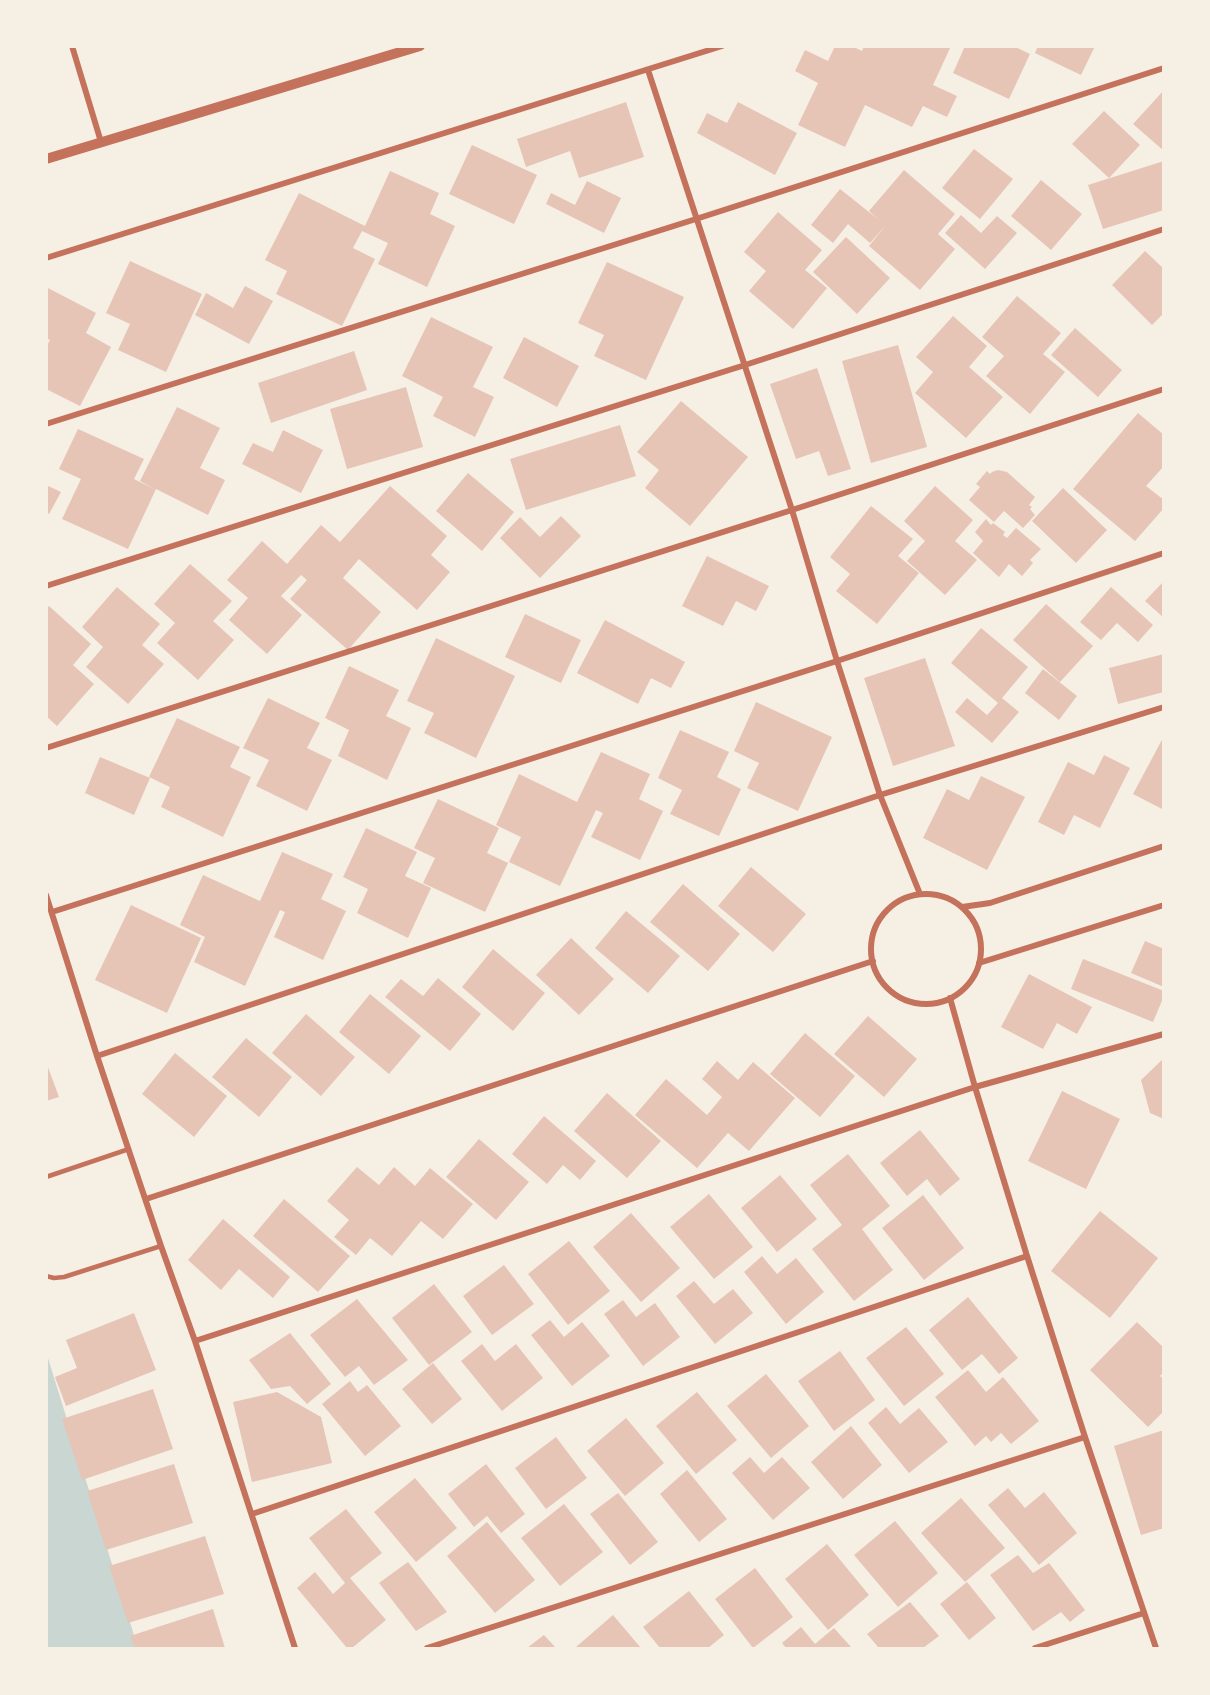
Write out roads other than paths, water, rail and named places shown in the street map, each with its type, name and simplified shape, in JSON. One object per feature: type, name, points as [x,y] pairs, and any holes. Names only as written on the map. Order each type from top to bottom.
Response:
[{"type":"street","points":[[72,46],[101,142]]},
{"type":"street","points":[[46,159],[420,46]]},
{"type":"street","points":[[46,258],[722,46]]},
{"type":"street","points":[[46,424],[696,219],[1164,68]]},
{"type":"street","points":[[648,70],[792,510],[880,795],[920,894]]},
{"type":"street","points":[[46,586],[745,365],[1164,229]]},
{"type":"street","points":[[46,748],[1164,389]]},
{"type":"street","points":[[52,912],[837,661],[1164,553]]},
{"type":"street","points":[[97,1056],[880,795],[1164,708]]},
{"type":"street","points":[[962,907],[990,903],[1164,846]]},
{"type":"street","points":[[920,894],[935,894],[962,907],[972,919],[979,933],[981,948],[979,963],[963,989],[937,1003],[923,1004],[903,998],[885,986],[873,961],[871,948],[873,935],[885,912],[895,903],[920,894]]},
{"type":"street","points":[[46,895],[97,1056],[195,1341],[295,1648]]},
{"type":"street","points":[[979,963],[1164,905]]},
{"type":"street","points":[[146,1199],[873,961]]},
{"type":"street","points":[[950,998],[1027,1256],[1156,1648]]},
{"type":"street","points":[[195,1341],[975,1087],[1164,1034]]},
{"type":"street","points":[[252,1514],[1027,1256]]},
{"type":"street","points":[[427,1648],[1085,1437]]},
{"type":"street","points":[[1035,1648],[1144,1613]]},
{"type":"lane","points":[[46,1177],[129,1149]]},
{"type":"lane","points":[[46,1276],[64,1277],[161,1246]]}]
